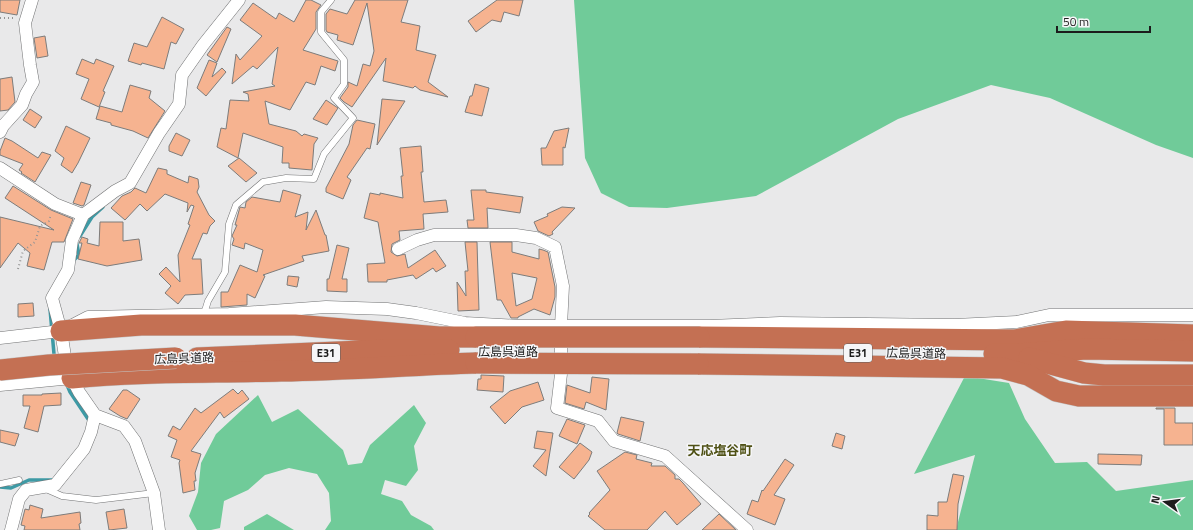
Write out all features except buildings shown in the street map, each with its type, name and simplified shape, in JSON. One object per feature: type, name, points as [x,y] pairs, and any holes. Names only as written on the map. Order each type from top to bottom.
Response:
[{"type":"highway","points":[[61,331],[141,325],[279,325],[438,336],[476,350]]},
{"type":"highway","points":[[72,378],[177,371],[360,369],[476,350],[699,351],[1014,340],[1066,331],[1193,335]]},
{"type":"highway","name":"広島呉道路","points":[[699,351],[1017,354],[1086,349],[1193,351]]},
{"type":"highway","name":"広島呉道路","points":[[0,370],[49,365],[176,358],[385,350],[476,350]]},
{"type":"highway","points":[[699,351],[1002,368],[1028,375],[1056,391],[1079,396],[1193,396]]},
{"type":"highway","name":"広島呉道路","points":[[1017,354],[1084,373],[1104,375],[1193,375]]},
{"type":"street","points":[[0,132],[3,126],[22,105],[33,82],[26,23],[32,0]]},
{"type":"street","points":[[160,530],[154,492],[135,441],[124,426],[96,415],[79,392],[67,369],[61,331],[52,298],[68,270],[72,240],[83,215],[109,195],[130,183],[159,133],[179,104],[182,75],[203,45],[239,0]]},
{"type":"street","points":[[0,168],[55,204],[83,215]]},
{"type":"street","points":[[398,249],[417,240],[434,235],[516,235],[536,238],[555,247],[563,286],[561,374],[557,408],[598,421],[614,441],[665,456],[747,530]]},
{"type":"street","points":[[0,338],[61,331],[88,317],[229,314],[326,307],[387,309],[416,312],[465,323],[520,326],[710,326],[780,323],[955,325],[1017,322],[1049,315],[1193,315]]},
{"type":"street","points":[[0,385],[72,378]]},
{"type":"street","points":[[11,530],[19,499],[26,490],[55,485],[84,449],[96,415]]},
{"type":"lane","points":[[204,314],[208,301],[225,272],[230,224],[236,205],[263,182],[286,178],[314,179],[324,154],[353,118],[334,98],[344,84],[344,60],[321,32],[320,12],[331,0]]},
{"type":"lane","points":[[0,484],[19,478],[26,490]]},
{"type":"lane","points":[[44,488],[62,496],[96,500],[154,492]]},
{"type":"path","points":[[18,269],[23,251],[35,242],[40,226],[49,221],[55,204]]},
{"type":"green space","points":[[574,0],[1193,0],[1193,158],[1156,145],[1050,98],[991,85],[898,119],[756,196],[667,208],[629,207],[601,193],[585,158]]},
{"type":"green space","points":[[965,376],[1009,383],[1025,419],[1055,463],[1087,462],[1116,491],[1193,480],[1193,530],[956,530],[975,455],[914,474]]},
{"type":"green space","points":[[258,395],[272,422],[298,409],[343,450],[348,465],[362,463],[370,445],[414,405],[426,423],[414,446],[418,470],[406,486],[385,480],[381,494],[402,501],[411,515],[431,526],[434,530],[325,530],[331,521],[329,493],[317,474],[289,468],[265,475],[248,490],[224,501],[220,528],[211,530],[197,530],[189,516],[198,492],[201,463],[216,434]]},
{"type":"green space","points":[[267,514],[294,530],[244,530],[244,527]]},
{"type":"waterway","points":[[80,236],[92,217],[103,207]]},
{"type":"waterway","points":[[73,261],[79,255],[77,244]]},
{"type":"waterway","points":[[50,309],[54,354],[56,359]]},
{"type":"waterway","points":[[67,385],[90,422]]},
{"type":"waterway","points":[[0,487],[11,488],[29,480],[52,480]]},
{"type":"district","name":"天応塩谷町","points":[[720,450]]}]
